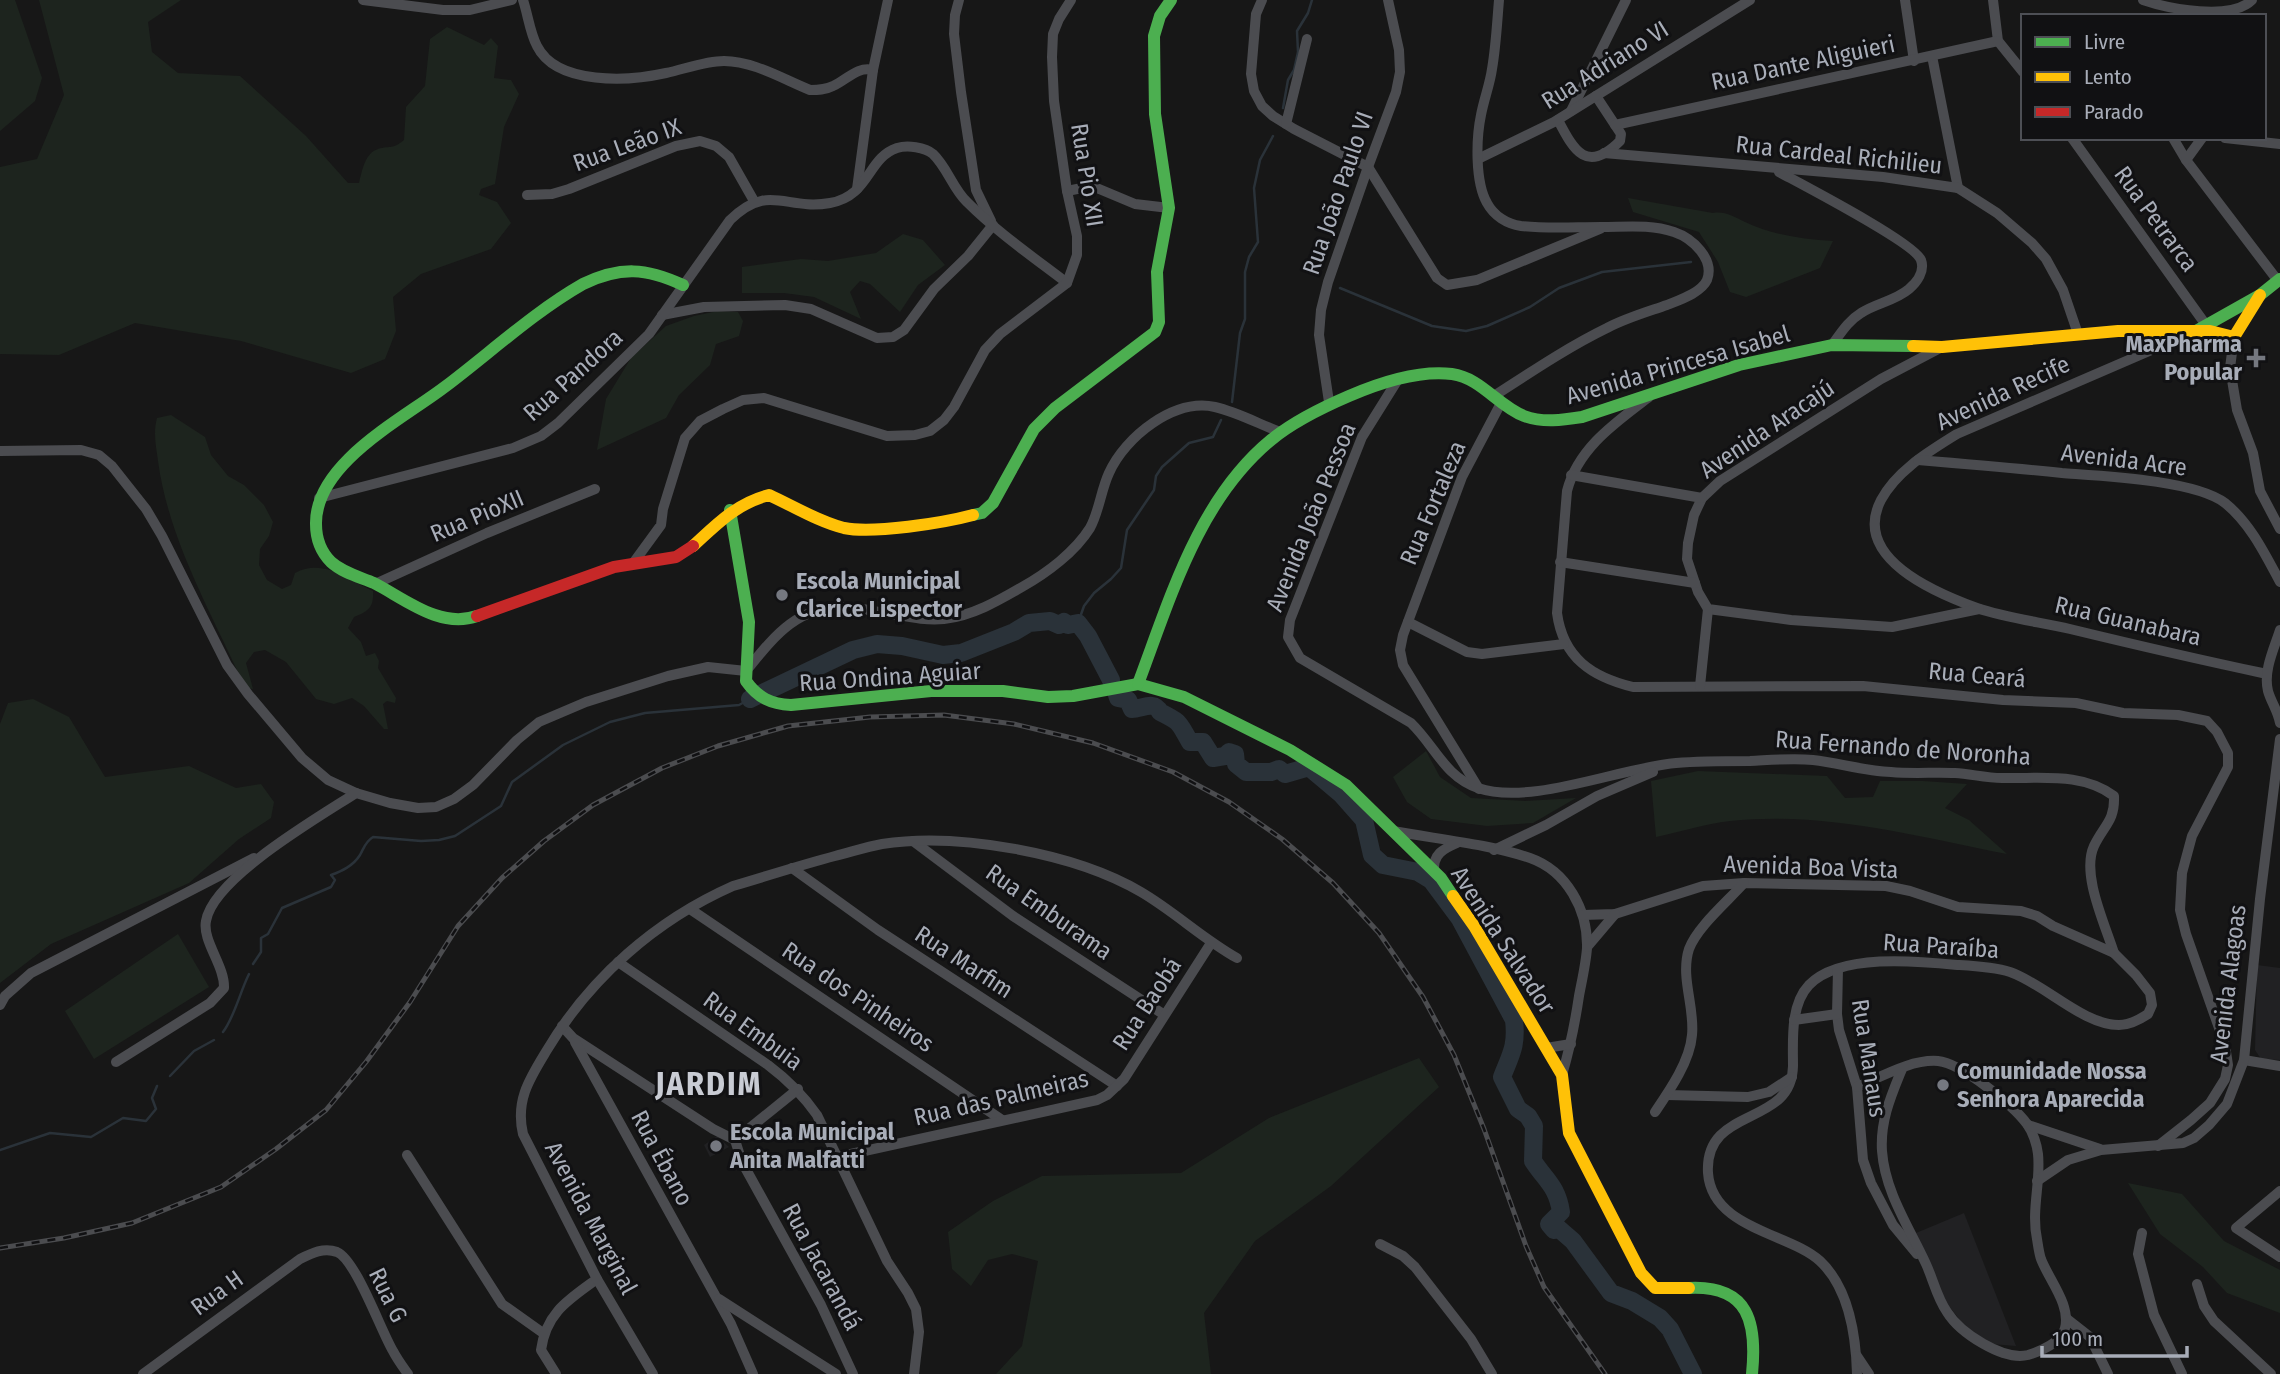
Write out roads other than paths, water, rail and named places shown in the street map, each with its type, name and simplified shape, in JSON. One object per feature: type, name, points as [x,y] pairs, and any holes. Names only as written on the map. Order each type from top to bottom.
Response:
[{"type":"street","points":[[363,0],[457,10],[470,10],[512,0]]},
{"type":"street","points":[[523,0],[537,46],[548,61],[561,69],[591,77],[643,78],[720,61],[739,62],[810,90],[822,90],[865,68],[873,70]]},
{"type":"street","points":[[856,193],[873,70],[888,0]]},
{"type":"street","points":[[959,0],[954,34],[961,92],[976,190],[993,225]]},
{"type":"street","name":"Rua Pio XII","points":[[1067,283],[1077,255],[1077,236],[1067,191],[1054,100],[1052,57],[1053,34],[1071,0]]},
{"type":"street","points":[[683,285],[654,271],[636,270],[594,278],[566,295],[357,452],[331,478],[319,498],[315,526],[317,541],[323,553],[337,567],[376,584],[429,614],[452,620],[468,619],[614,567],[634,562],[671,559],[688,551],[730,510],[750,500],[769,495],[841,527],[858,530],[946,522],[982,513],[993,503],[1034,429],[1055,408],[1155,331],[1159,322],[1157,272],[1169,208],[1155,114],[1154,36],[1160,16],[1171,0]]},
{"type":"street","points":[[1262,0],[1256,14],[1251,74],[1254,91],[1262,106],[1286,124],[1368,167],[1427,264],[1437,278],[1447,285],[1476,280],[1604,227]]},
{"type":"street","name":"Rua João Paulo VI","points":[[1329,402],[1319,335],[1321,310],[1328,282],[1396,92],[1400,72],[1399,50],[1388,0]]},
{"type":"street","points":[[1497,399],[1573,346],[1608,327],[1686,296],[1706,281],[1708,266],[1702,253],[1690,240],[1674,232],[1626,225],[1521,226],[1497,217],[1480,187],[1478,159],[1480,117],[1492,71],[1499,0]]},
{"type":"street","points":[[1571,111],[1626,0]]},
{"type":"street","name":"Rua Adriano VI","points":[[1478,159],[1558,120],[1750,0]]},
{"type":"street","points":[[1905,0],[1914,61]]},
{"type":"street","points":[[1993,0],[1998,41],[2021,70]]},
{"type":"street","points":[[2143,0],[2159,6],[2210,11],[2233,10],[2246,6],[2252,0]]},
{"type":"street","points":[[1286,124],[1307,39]]},
{"type":"street","name":"Rua Dante Aliguieri","points":[[1615,125],[1998,41]]},
{"type":"street","points":[[1932,56],[1958,188]]},
{"type":"street","points":[[1558,120],[1572,147],[1583,155],[1594,158],[1604,153],[1620,141],[1621,134],[1597,96]]},
{"type":"street","name":"Rua Petrarca","points":[[2073,140],[2204,329]]},
{"type":"street","points":[[2174,140],[2186,160],[2279,280]]},
{"type":"street","points":[[2186,160],[2201,140]]},
{"type":"street","points":[[2243,140],[2280,144]]},
{"type":"street","name":"Rua Leão IX","points":[[527,195],[560,191],[676,146],[700,141],[716,146],[729,157],[754,201]]},
{"type":"street","points":[[634,562],[661,525],[663,509],[685,438],[700,422],[743,400],[764,398],[887,436],[915,435],[930,431],[944,420],[954,407],[985,350],[1000,334],[1067,283],[964,200],[932,153],[913,147],[901,146],[890,151],[856,193],[842,201],[808,205],[764,199],[754,201]]},
{"type":"street","name":"Rua Cardeal Richilieu","points":[[1604,153],[1776,170],[1884,177],[1958,188],[1997,213],[2046,259],[2063,290],[2078,334]]},
{"type":"street","points":[[1776,170],[1894,238],[1913,250],[1921,259],[1922,270],[1909,289],[1897,298],[1863,311],[1852,319],[1832,345]]},
{"type":"street","points":[[1067,191],[1092,186],[1135,204],[1169,208]]},
{"type":"street","name":"Rua Pandora","points":[[319,498],[513,448],[541,436],[558,423],[640,343],[730,220],[743,207],[754,201]]},
{"type":"street","points":[[663,315],[704,307],[785,304],[811,309],[877,338],[893,337],[904,330],[934,289],[968,256],[993,225]]},
{"type":"street","name":"Avenida Princesa Isabel","points":[[2204,329],[2257,300],[2279,280]]},
{"type":"street","name":"Avenida Princesa Isabel","points":[[1138,684],[1184,565],[1213,506],[1231,480],[1280,432],[1329,402],[1398,381],[1437,374],[1455,374],[1472,381],[1524,416],[1543,420],[1582,418],[1740,365],[1832,345],[1942,347],[2118,331],[2204,329],[2234,337],[2257,300]]},
{"type":"street","name":"Avenida Recife","points":[[1979,609],[1916,580],[1892,562],[1877,538],[1876,519],[1881,501],[1893,484],[1917,460],[1957,434],[2204,329]]},
{"type":"street","points":[[2234,337],[2230,368],[2237,410],[2253,453],[2260,491],[2280,529]]},
{"type":"street","name":"Avenida Aracajú","points":[[1708,609],[1687,559],[1693,515],[1702,498],[1741,467],[1881,379],[1942,347]]},
{"type":"street","name":"Avenida João Pessoa","points":[[1398,381],[1362,437],[1290,620],[1288,637],[1300,657],[1400,715],[1423,735],[1450,772],[1479,789]]},
{"type":"street","points":[[1408,622],[1446,642],[1475,653],[1501,653],[1564,644],[1557,613],[1567,491],[1571,475],[1588,449],[1607,429],[1652,395]]},
{"type":"street","name":"Rua Fortaleza","points":[[1479,789],[1403,665],[1400,650],[1462,477],[1497,399]]},
{"type":"street","points":[[0,451],[81,450],[99,455],[112,466],[146,509],[162,536],[235,678],[302,758],[328,780],[356,793],[418,808],[436,807],[454,799],[473,785],[517,740],[539,722],[668,676],[708,667],[746,671],[779,632],[795,620],[818,610],[844,607],[917,618],[943,619],[985,607],[1024,586],[1078,544],[1091,526],[1108,474],[1116,459],[1128,444],[1157,421],[1176,411],[1195,406],[1214,407],[1280,432]]},
{"type":"street","name":"Avenida Acre","points":[[1917,460],[2125,478],[2192,489],[2214,496],[2244,522],[2280,582]]},
{"type":"street","points":[[1571,475],[1702,498]]},
{"type":"street","name":"Rua PioXII","points":[[376,584],[487,533],[595,489]]},
{"type":"street","name":"Rua Ondina Aguiar","points":[[730,510],[749,622],[746,681],[762,699],[784,706],[931,691],[967,690],[1003,691],[1048,697],[1073,696],[1138,684]]},
{"type":"street","points":[[1560,562],[1695,583]]},
{"type":"street","points":[[1700,686],[1708,609],[1791,620],[1892,627],[1979,609]]},
{"type":"street","name":"Rua Guanabara","points":[[1979,609],[2267,674]]},
{"type":"street","points":[[2280,630],[2267,674],[2268,692],[2278,711],[2280,723]]},
{"type":"street","name":"Rua Ceará","points":[[1564,644],[1592,672],[1611,682],[1633,687],[1863,686],[2003,700],[2076,703],[2123,713],[2178,715],[2207,721],[2217,732],[2228,753],[2228,767],[2192,836],[2182,873],[2180,910],[2225,1045],[2228,1065],[2225,1079],[2210,1103],[2158,1146]]},
{"type":"street","name":"Avenida Salvador","points":[[1138,684],[1184,697],[1290,750],[1346,785],[1434,871],[1450,889],[1474,926],[1562,1074],[1569,1133],[1641,1273],[1655,1289],[1708,1287],[1721,1290],[1735,1298],[1744,1310],[1753,1331],[1752,1374]]},
{"type":"street","name":"Avenida Alagoas","points":[[2037,1181],[2068,1160],[2101,1150],[2183,1143],[2194,1138],[2209,1125],[2227,1104],[2244,1060],[2260,898],[2280,739]]},
{"type":"street","name":"Rua Fernando de Noronha","points":[[1479,789],[1499,793],[1530,792],[1674,763],[1810,760],[1882,772],[1945,773],[1999,778],[2066,778],[2103,787],[2115,796],[2115,811],[2094,846],[2090,862],[2091,880],[2114,953]]},
{"type":"street","points":[[1494,850],[1597,796],[1674,763]]},
{"type":"street","points":[[0,1004],[5,996],[31,973],[270,850],[356,793]]},
{"type":"street","points":[[1393,831],[1532,859],[1553,871],[1567,884],[1583,915],[1587,947],[1572,1044],[1562,1074]]},
{"type":"street","name":"Rua Emburama","points":[[913,841],[1013,916],[1163,1014]]},
{"type":"street","name":"Avenida Marginal","points":[[653,1374],[597,1279],[523,1134],[519,1119],[521,1102],[531,1075],[562,1026],[580,1001],[618,962],[650,936],[710,896],[733,886],[880,844],[948,842],[1009,848],[1065,861],[1108,876],[1139,891],[1211,943],[1237,958]]},
{"type":"street","points":[[1434,871],[1437,855],[1457,843]]},
{"type":"street","points":[[116,1062],[220,994],[225,979],[205,922],[219,894],[270,850]]},
{"type":"street","name":"Rua Marfim","points":[[792,868],[878,930],[1117,1086]]},
{"type":"street","points":[[1655,1112],[1667,1095],[1690,1048],[1693,1034],[1686,978],[1689,949],[1697,934],[1744,883]]},
{"type":"street","name":"Avenida Boa Vista","points":[[1583,915],[1615,914],[1703,886],[1744,883],[1886,886],[1958,907],[2021,911],[2114,953]]},
{"type":"street","name":"Rua dos Pinheiros","points":[[690,909],[1002,1120]]},
{"type":"street","points":[[1587,947],[1615,914]]},
{"type":"street","name":"Rua Baobá","points":[[1117,1086],[1211,943]]},
{"type":"street","name":"Rua Paraíba","points":[[1793,1076],[1794,1020],[1802,996],[1809,985],[1838,969],[1903,960],[2007,971],[2106,1023],[2129,1024],[2148,1014],[2152,1005],[2150,993],[2137,975],[2114,953]]},
{"type":"street","name":"Rua Embuia","points":[[618,962],[798,1089],[817,1115],[837,1157]]},
{"type":"street","name":"Rua Manaus","points":[[1838,969],[1839,1030],[1857,1087],[1863,1160],[1871,1183],[1893,1225],[1925,1261]]},
{"type":"street","points":[[1794,1020],[1837,1014]]},
{"type":"street","points":[[562,1026],[573,1038],[713,1129],[735,1140],[798,1089]]},
{"type":"street","name":"Rua Ébano","points":[[573,1038],[716,1297],[753,1374]]},
{"type":"street","name":"Avenida Salvador","points":[[1546,1048],[1561,1048],[1572,1044]]},
{"type":"street","points":[[2244,1060],[2280,1066]]},
{"type":"street","points":[[1857,1087],[1920,1063],[1938,1061],[1960,1067],[2028,1125],[2101,1150]]},
{"type":"street","points":[[1902,1069],[1886,1109],[1882,1129],[1885,1172],[1897,1208],[1925,1261],[1947,1313],[1965,1333],[2014,1356],[2028,1355],[2055,1342],[2064,1332],[2067,1319]]},
{"type":"street","points":[[1667,1095],[1748,1097],[1769,1092],[1793,1076]]},
{"type":"street","points":[[1793,1076],[1776,1103],[1721,1132],[1711,1146],[1708,1177],[1717,1197],[1731,1213],[1750,1227],[1811,1254],[1831,1274],[1854,1332],[1857,1374]]},
{"type":"street","name":"Rua das Palmeiras","points":[[837,1157],[1097,1100],[1117,1086]]},
{"type":"street","points":[[2028,1125],[2038,1154],[2034,1209],[2041,1259],[2067,1319],[2090,1337],[2108,1374]]},
{"type":"street","name":"Rua Jacarandá","points":[[735,1140],[742,1162],[821,1305],[853,1374]]},
{"type":"street","points":[[407,1155],[502,1304],[543,1333]]},
{"type":"street","points":[[837,1157],[887,1262],[916,1309],[919,1332],[914,1374]]},
{"type":"street","points":[[2277,1253],[2236,1228],[2280,1191]]},
{"type":"street","points":[[2142,1233],[2138,1254],[2154,1315],[2182,1374]]},
{"type":"street","points":[[1380,1244],[1403,1256],[1415,1267],[1471,1339],[1492,1374]]},
{"type":"street","name":"Rua H","points":[[143,1374],[300,1259],[319,1250]]},
{"type":"street","name":"Rua G","points":[[319,1250],[335,1251],[345,1257],[354,1270],[394,1353],[408,1374]]},
{"type":"street","points":[[556,1374],[541,1350],[543,1333],[564,1303],[597,1279]]},
{"type":"street","points":[[2197,1284],[2204,1306],[2214,1321],[2271,1374]]},
{"type":"street","points":[[716,1297],[836,1374]]},
{"type":"street","points":[[1857,1355],[1869,1374]]},
{"type":"waterway","points":[[1283,108],[1288,80],[1294,70],[1298,52],[1297,31],[1312,0]]},
{"type":"waterway","points":[[1232,402],[1240,333],[1245,319],[1245,272],[1249,257],[1258,242],[1254,188],[1260,160],[1273,136]]},
{"type":"waterway","points":[[1340,288],[1432,326],[1466,331],[1487,326],[1530,307],[1559,288],[1602,272],[1691,262]]},
{"type":"waterway","points":[[1078,623],[1084,606],[1094,593],[1121,568],[1127,530],[1154,490],[1156,476],[1162,467],[1189,443],[1213,437],[1221,420]]},
{"type":"waterway","points":[[750,699],[853,650],[877,644],[902,646],[943,655],[961,653],[1014,632],[1029,623],[1050,621],[1059,625],[1064,622],[1068,625],[1078,623],[1088,636],[1111,680]]},
{"type":"waterway","points":[[1117,695],[1118,698],[1128,700],[1132,709],[1154,706],[1179,724],[1190,742],[1203,742],[1213,758],[1225,756],[1229,752],[1235,754],[1236,764],[1246,772],[1271,772],[1279,769],[1285,774],[1309,767],[1341,794],[1364,820],[1372,855],[1383,865],[1418,872],[1431,880],[1460,919],[1514,1020],[1514,1043],[1502,1077],[1518,1109],[1528,1116],[1534,1126],[1533,1161],[1554,1190],[1559,1203],[1561,1212],[1549,1224],[1573,1241],[1611,1293],[1632,1301],[1660,1318],[1670,1329],[1693,1374]]},
{"type":"waterway","points":[[253,964],[261,952],[261,938],[268,934],[282,908],[331,887],[335,880],[331,875],[354,862],[373,837],[421,841],[455,836],[501,806],[512,782],[563,745],[610,722],[645,713],[739,705],[750,699]]},
{"type":"waterway","points":[[223,1032],[249,974]]},
{"type":"waterway","points":[[170,1076],[194,1051],[214,1040]]},
{"type":"waterway","points":[[0,1150],[50,1133],[91,1137],[123,1118],[146,1121],[156,1109],[152,1098],[157,1086]]},
{"type":"railway","points":[[0,1248],[132,1223],[221,1187],[276,1149],[326,1110],[366,1062],[410,1002],[458,926],[502,878],[544,841],[593,805],[662,768],[718,746],[788,726],[870,717],[944,715],[1014,724],[1093,743],[1173,772],[1229,802],[1282,839],[1333,883],[1379,933],[1423,997],[1454,1055],[1544,1287],[1605,1374]]},
{"type":"place","name":"MaxPharma Popular","points":[[2256,358]]},
{"type":"place","name":"Escola Municipal Clarice Lispector","points":[[782,595]]},
{"type":"place","name":"Comunidade Nossa Senhora Aparecida","points":[[1943,1085]]},
{"type":"place","name":"Escola Municipal Anita Malfatti","points":[[716,1146]]},
{"type":"district","name":"JARDIM","points":[[709,1084]]}]
